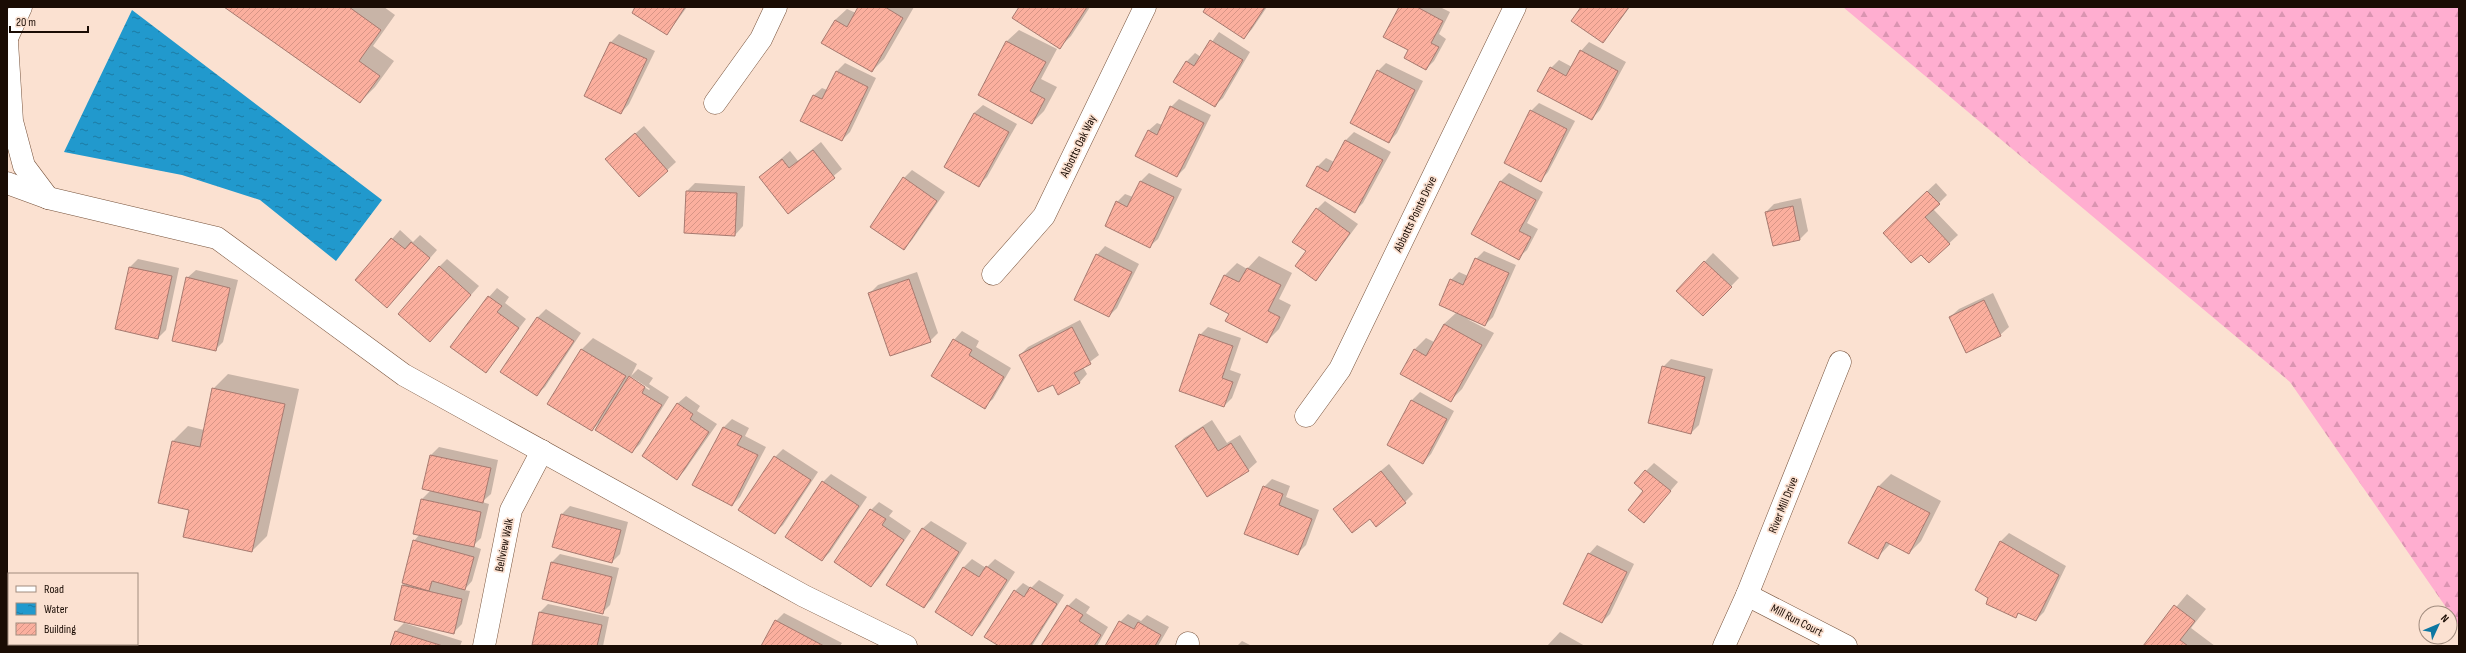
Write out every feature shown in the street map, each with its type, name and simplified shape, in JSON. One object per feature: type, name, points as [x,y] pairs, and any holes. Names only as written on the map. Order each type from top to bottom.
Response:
[{"type":"street","points":[[7,38],[21,7]]},
{"type":"street","points":[[715,103],[761,39],[776,7]]},
{"type":"street","name":"Abbotts Oak Way","points":[[994,274],[1044,216],[1145,7]]},
{"type":"street","name":"Abbotts Pointe Drive","points":[[1306,416],[1340,370],[1515,7]]},
{"type":"street","points":[[7,42],[12,121],[24,166],[48,198]]},
{"type":"street","points":[[7,183],[48,198],[217,238],[404,375],[804,596],[882,641],[906,646]]},
{"type":"street","name":"River Mill Drive","points":[[1724,646],[1747,595],[1840,362]]},
{"type":"street","name":"Bellview Walk","points":[[484,646],[511,510],[542,451]]},
{"type":"street","name":"Mill Run Court","points":[[1747,595],[1846,646]]},
{"type":"green space","points":[[1843,7],[2459,7],[2459,626],[2458,605],[2444,605],[2290,382]]},
{"type":"water","points":[[132,10],[382,200],[336,261],[260,200],[182,175],[64,152]]},
{"type":"building","points":[[224,7],[349,7],[381,30],[359,61],[380,76],[360,103]]},
{"type":"building","points":[[635,7],[685,7],[667,35],[632,13]]},
{"type":"building","points":[[858,7],[885,7],[903,18],[872,72],[821,43],[835,20],[847,27]]},
{"type":"building","points":[[1019,7],[1087,7],[1060,49],[1012,18]]},
{"type":"building","points":[[1206,7],[1265,7],[1244,39],[1203,12]]},
{"type":"building","points":[[1399,7],[1417,7],[1443,21],[1431,43],[1439,47],[1426,70],[1404,58],[1408,50],[1383,37]]},
{"type":"building","points":[[1581,7],[1629,7],[1603,43],[1571,21]]},
{"type":"building","points":[[1210,40],[1243,60],[1215,107],[1173,82],[1186,61],[1194,66]]},
{"type":"building","points":[[1006,41],[1046,62],[1030,91],[1045,99],[1032,124],[978,95]]},
{"type":"building","points":[[610,42],[647,59],[621,114],[584,96]]},
{"type":"building","points":[[1580,50],[1618,71],[1592,120],[1537,91],[1550,67],[1566,76]]},
{"type":"building","points":[[1377,70],[1415,90],[1389,143],[1350,123]]},
{"type":"building","points":[[836,71],[868,87],[842,141],[800,121],[813,95],[822,99]]},
{"type":"building","points":[[1170,106],[1204,123],[1177,177],[1135,156],[1148,130],[1157,135]]},
{"type":"building","points":[[1530,110],[1567,129],[1541,182],[1504,163]]},
{"type":"building","points":[[974,113],[1009,132],[979,187],[944,167]]},
{"type":"building","points":[[635,133],[668,171],[639,197],[605,159]]},
{"type":"building","points":[[1345,140],[1383,160],[1355,213],[1306,186],[1317,166],[1328,172]]},
{"type":"building","points":[[813,150],[835,178],[788,214],[759,177],[782,159],[789,168]]},
{"type":"building","points":[[903,177],[937,201],[904,250],[870,227]]},
{"type":"building","points":[[1140,181],[1174,197],[1150,248],[1105,226],[1116,201],[1127,207]]},
{"type":"building","points":[[1500,181],[1536,200],[1519,231],[1531,237],[1519,260],[1471,234]]},
{"type":"building","points":[[686,191],[737,193],[735,236],[684,233]]},
{"type":"building","points":[[1927,191],[1940,204],[1925,217],[1950,244],[1929,263],[1921,255],[1911,263],[1883,233]]},
{"type":"building","points":[[1793,206],[1800,240],[1773,246],[1765,212]]},
{"type":"building","points":[[1316,208],[1350,233],[1316,281],[1295,266],[1306,251],[1292,242]]},
{"type":"building","points":[[391,238],[405,249],[411,242],[430,258],[387,308],[355,280]]},
{"type":"building","points":[[1096,254],[1132,272],[1109,317],[1074,300]]},
{"type":"building","points":[[1475,258],[1509,273],[1485,326],[1439,305],[1450,279],[1463,285]]},
{"type":"building","points":[[1704,261],[1732,287],[1703,316],[1676,291]]},
{"type":"building","points":[[439,266],[471,295],[430,342],[398,314]]},
{"type":"building","points":[[129,267],[172,276],[158,339],[115,329]]},
{"type":"building","points":[[1247,268],[1281,285],[1268,311],[1280,317],[1267,343],[1225,321],[1229,314],[1210,304],[1224,275],[1239,282]]},
{"type":"building","points":[[186,277],[230,288],[216,351],[172,341]]},
{"type":"building","points":[[909,279],[931,342],[890,356],[868,293]]},
{"type":"building","points":[[488,296],[502,306],[497,312],[519,328],[486,373],[450,347]]},
{"type":"building","points":[[1984,300],[2001,336],[1966,353],[1949,317]]},
{"type":"building","points":[[537,317],[574,341],[537,396],[500,372]]},
{"type":"building","points":[[1444,324],[1482,345],[1451,402],[1400,374],[1414,349],[1426,356]]},
{"type":"building","points":[[1072,327],[1091,364],[1074,373],[1080,383],[1058,395],[1053,385],[1038,392],[1019,355]]},
{"type":"building","points":[[1199,334],[1233,346],[1222,378],[1233,382],[1224,407],[1179,391]]},
{"type":"building","points":[[953,339],[972,350],[969,355],[1004,377],[985,409],[931,376]]},
{"type":"building","points":[[581,349],[626,376],[592,431],[547,404]]},
{"type":"building","points":[[1662,366],[1705,377],[1691,434],[1648,423]]},
{"type":"building","points":[[629,376],[645,387],[642,393],[662,405],[632,453],[595,430]]},
{"type":"building","points":[[212,388],[285,404],[252,552],[183,537],[189,510],[158,503],[172,441],[200,447]]},
{"type":"building","points":[[1411,400],[1447,419],[1423,464],[1387,445]]},
{"type":"building","points":[[677,403],[693,414],[690,419],[709,432],[677,480],[642,456]]},
{"type":"building","points":[[723,427],[742,436],[737,445],[758,455],[732,506],[692,485]]},
{"type":"building","points":[[1203,427],[1218,451],[1231,443],[1249,471],[1207,497],[1175,446]]},
{"type":"building","points":[[430,455],[491,468],[483,503],[422,489]]},
{"type":"building","points":[[774,456],[811,480],[775,534],[738,510]]},
{"type":"building","points":[[1645,470],[1671,491],[1644,523],[1628,510],[1643,491],[1634,483]]},
{"type":"building","points":[[1381,471],[1406,503],[1376,527],[1370,519],[1352,533],[1333,509]]},
{"type":"building","points":[[822,481],[859,506],[822,561],[785,537]]},
{"type":"building","points":[[1263,486],[1283,494],[1279,505],[1312,519],[1298,555],[1244,534]]},
{"type":"building","points":[[1878,486],[1930,513],[1909,554],[1886,542],[1878,559],[1848,543]]},
{"type":"building","points":[[421,499],[481,512],[474,547],[413,534]]},
{"type":"building","points":[[870,509],[886,519],[882,525],[904,540],[871,587],[834,562]]},
{"type":"building","points":[[561,514],[621,530],[612,563],[552,547]]},
{"type":"building","points":[[922,528],[959,552],[924,608],[886,585]]},
{"type":"building","points":[[413,540],[474,557],[465,590],[432,581],[429,591],[402,583]]},
{"type":"building","points":[[2000,541],[2059,575],[2036,621],[2018,613],[2016,618],[1986,604],[1988,598],[1975,590]]},
{"type":"building","points":[[1588,553],[1627,572],[1602,623],[1563,604]]},
{"type":"building","points":[[551,562],[612,577],[603,614],[542,599]]},
{"type":"building","points":[[986,566],[1007,580],[972,636],[935,612],[963,567],[979,577]]},
{"type":"building","points":[[402,585],[462,599],[454,634],[394,620]]},
{"type":"building","points":[[1030,587],[1057,604],[1030,646],[999,646],[984,637],[1014,590],[1024,597]]},
{"type":"building","points":[[1067,605],[1083,615],[1079,621],[1101,635],[1094,646],[1041,646]]},
{"type":"building","points":[[2174,605],[2195,621],[2180,640],[2188,646],[2143,646]]},
{"type":"building","points":[[539,612],[602,625],[597,646],[532,645]]},
{"type":"building","points":[[775,620],[824,646],[761,646]]},
{"type":"building","points":[[1119,621],[1134,629],[1138,622],[1161,635],[1155,646],[1105,646]]},
{"type":"building","points":[[395,631],[443,646],[390,646]]},
{"type":"building","points":[[8,634],[8,645],[62,646],[7,646]]}]
